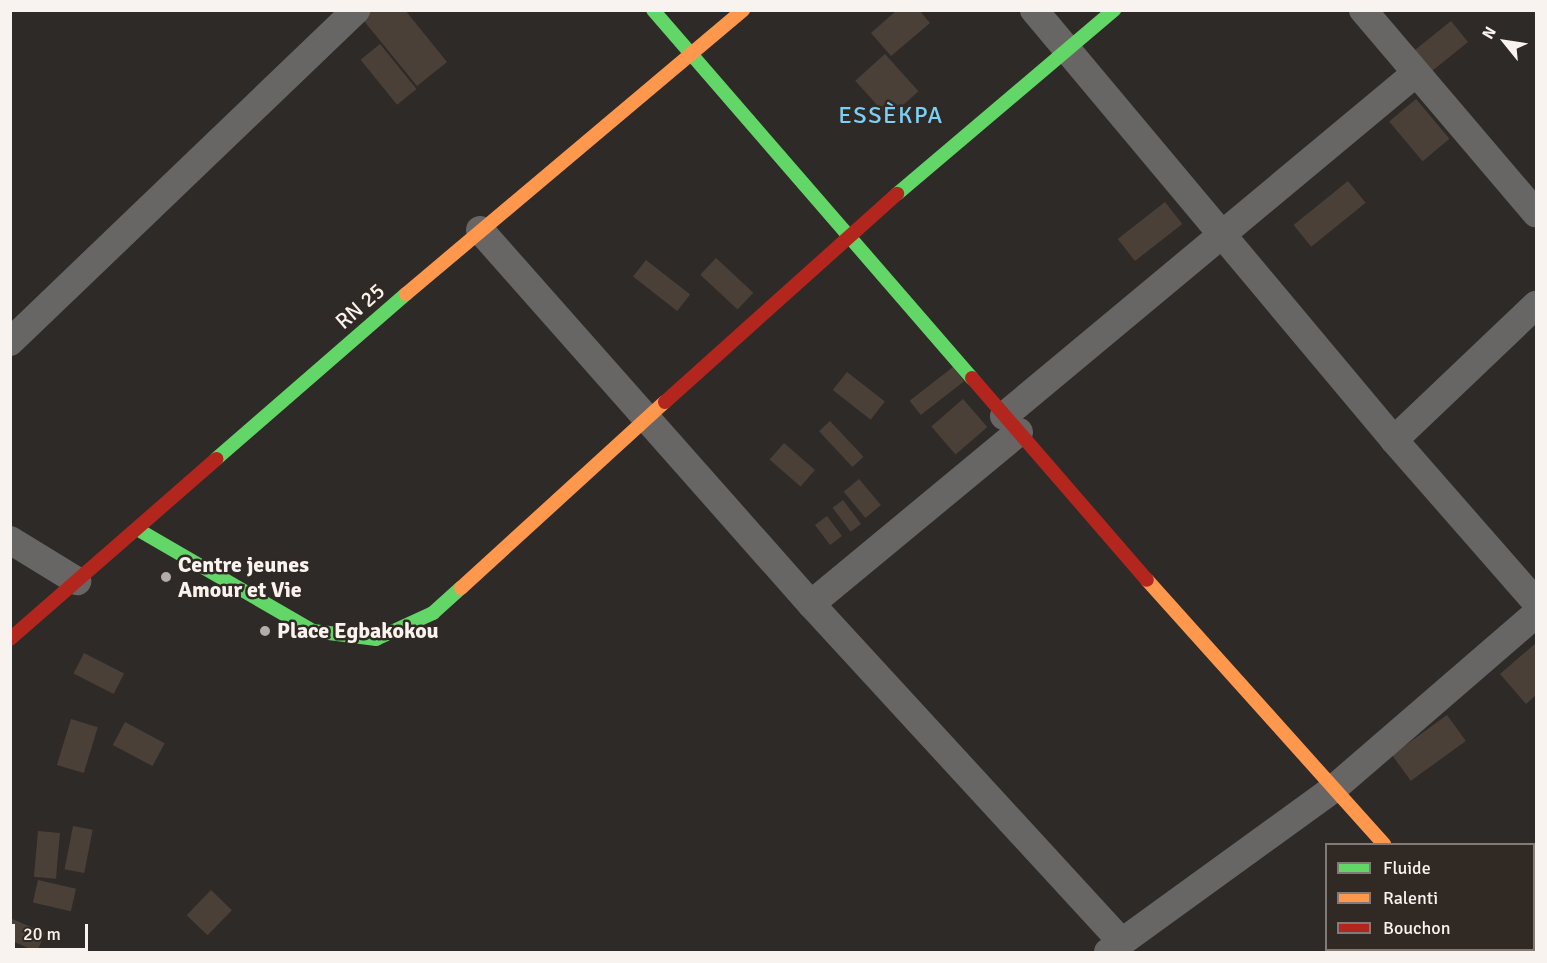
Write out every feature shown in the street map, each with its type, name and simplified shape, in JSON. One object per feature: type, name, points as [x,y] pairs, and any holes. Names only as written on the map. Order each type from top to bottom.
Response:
[{"type":"street","points":[[10,342],[356,10]]},
{"type":"street","points":[[653,10],[1011,424],[1332,790],[1383,843]]},
{"type":"street","name":"RN 25","points":[[10,639],[480,230],[743,10]]},
{"type":"street","points":[[1034,10],[1394,440],[1536,602]]},
{"type":"street","points":[[137,528],[313,631],[376,639],[433,613],[651,419],[848,236],[1114,10]]},
{"type":"street","points":[[1364,10],[1536,213]]},
{"type":"street","points":[[811,604],[1222,235],[1416,72]]},
{"type":"street","points":[[480,230],[651,419],[811,604],[1115,947],[1332,790],[1536,614]]},
{"type":"street","points":[[1394,440],[1536,305]]},
{"type":"street","points":[[10,540],[77,581]]},
{"type":"building","points":[[367,10],[405,10],[447,62],[417,86],[360,16]]},
{"type":"building","points":[[897,10],[919,10],[930,23],[891,56],[871,33]]},
{"type":"building","points":[[1451,21],[1468,42],[1430,73],[1413,52]]},
{"type":"building","points":[[380,44],[417,89],[397,105],[361,60]]},
{"type":"building","points":[[885,54],[918,91],[889,118],[855,81]]},
{"type":"building","points":[[1416,99],[1449,139],[1423,161],[1389,121]]},
{"type":"building","points":[[1348,181],[1366,203],[1311,247],[1294,225]]},
{"type":"building","points":[[1165,202],[1182,224],[1135,261],[1118,239]]},
{"type":"building","points":[[716,258],[753,293],[738,310],[700,275]]},
{"type":"building","points":[[646,260],[690,294],[677,311],[633,277]]},
{"type":"building","points":[[953,367],[964,381],[921,415],[910,401]]},
{"type":"building","points":[[847,372],[885,402],[871,420],[833,390]]},
{"type":"building","points":[[963,399],[987,427],[956,454],[931,427]]},
{"type":"building","points":[[830,421],[863,457],[852,467],[819,431]]},
{"type":"building","points":[[784,443],[815,470],[801,487],[770,460]]},
{"type":"building","points":[[859,479],[881,505],[866,518],[844,492]]},
{"type":"building","points":[[843,500],[861,524],[851,532],[833,508]]},
{"type":"building","points":[[827,516],[842,536],[830,545],[815,525]]},
{"type":"building","points":[[1536,643],[1536,695],[1526,704],[1500,674]]},
{"type":"building","points":[[84,653],[124,673],[114,694],[74,673]]},
{"type":"building","points":[[1447,715],[1466,741],[1411,781],[1392,755]]},
{"type":"building","points":[[71,719],[98,727],[84,773],[57,765]]},
{"type":"building","points":[[125,722],[165,743],[153,766],[113,745]]},
{"type":"building","points":[[73,826],[93,830],[84,873],[65,869]]},
{"type":"building","points":[[38,831],[60,833],[56,879],[34,877]]},
{"type":"building","points":[[38,880],[76,889],[71,911],[33,902]]},
{"type":"building","points":[[211,890],[232,910],[208,935],[187,915]]},
{"type":"building","points":[[10,918],[45,933],[37,952],[10,940]]},
{"type":"traffic: fast","points":[[653,10],[972,378]]},
{"type":"traffic: fast","points":[[897,194],[1114,10]]},
{"type":"traffic: fast","points":[[216,459],[406,294]]},
{"type":"traffic: fast","points":[[137,529],[313,631],[376,639],[433,613],[461,588]]},
{"type":"traffic: slow","points":[[406,294],[743,10]]},
{"type":"traffic: slow","points":[[461,588],[665,402]]},
{"type":"traffic: slow","points":[[1147,580],[1383,843]]},
{"type":"traffic: jam","points":[[665,402],[897,194]]},
{"type":"traffic: jam","points":[[972,378],[1147,580]]},
{"type":"traffic: jam","points":[[10,639],[216,459]]},
{"type":"place","name":"Centre jeunes Amour et Vie","points":[[166,577]]},
{"type":"place","name":"Place Egbakokou","points":[[265,631]]},
{"type":"district","name":"ESSÈKPA","points":[[891,116]]}]
